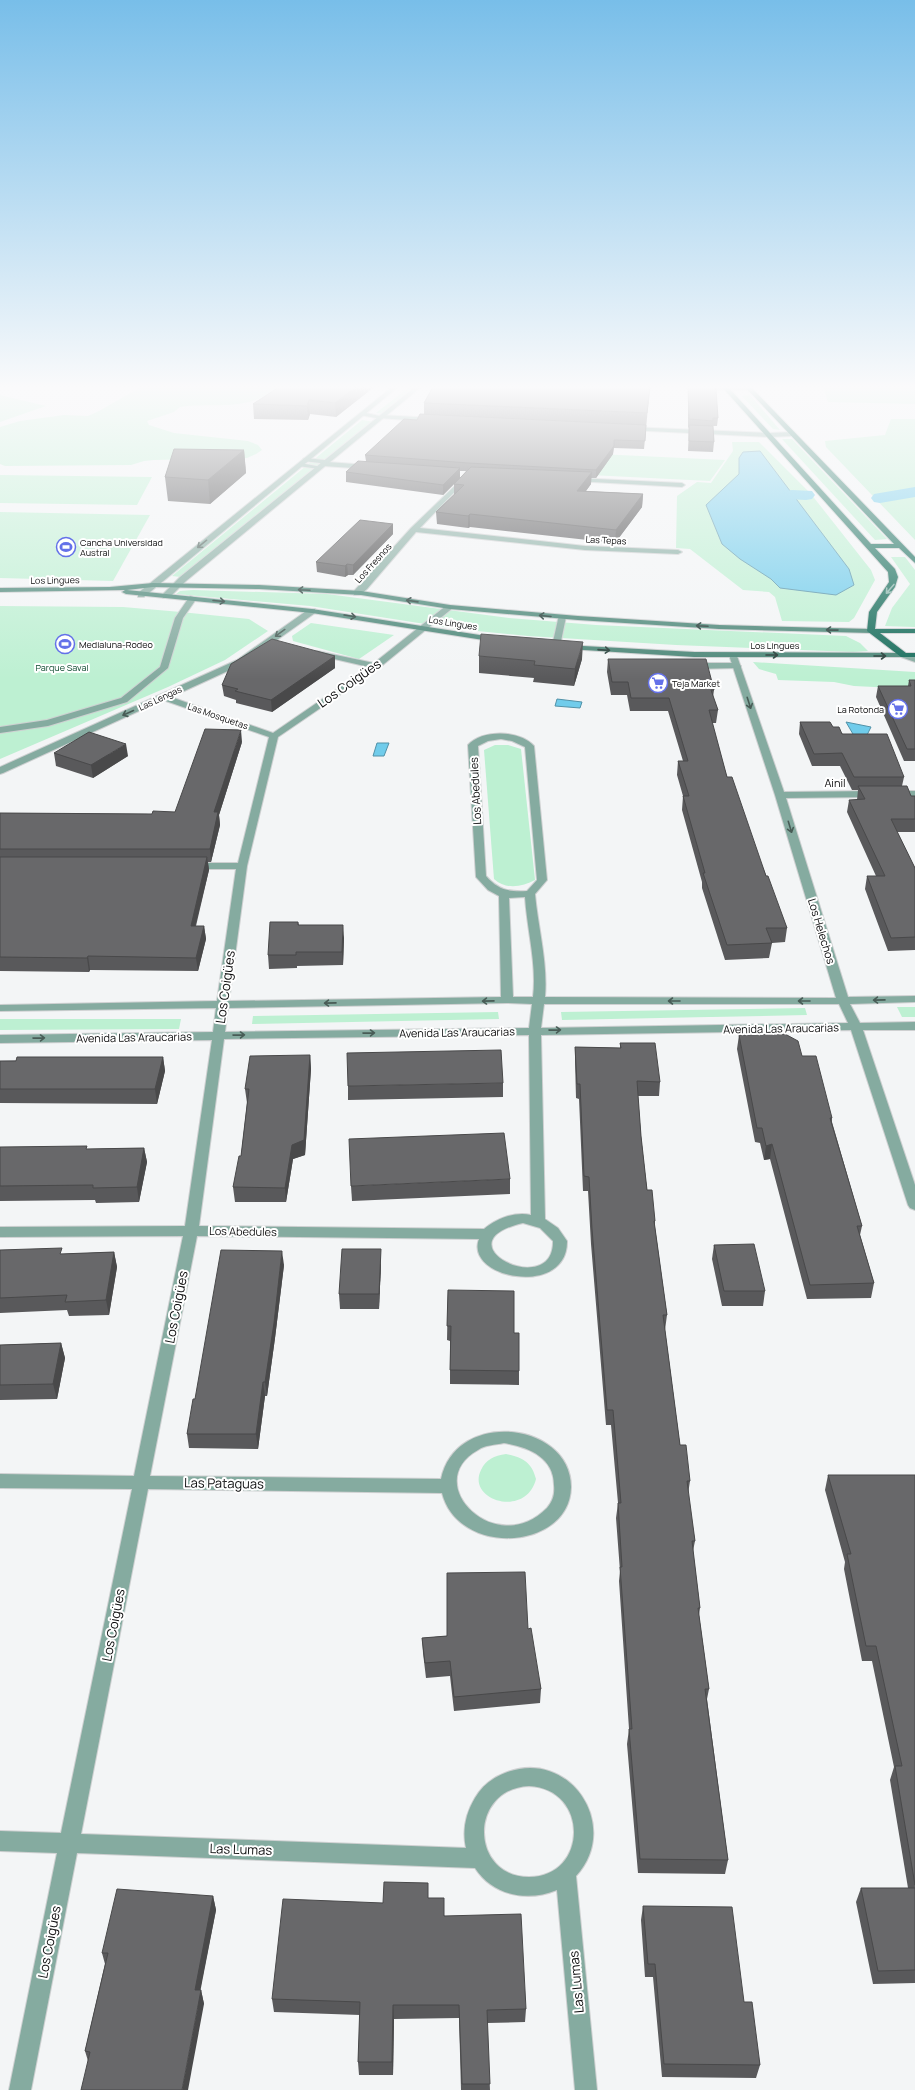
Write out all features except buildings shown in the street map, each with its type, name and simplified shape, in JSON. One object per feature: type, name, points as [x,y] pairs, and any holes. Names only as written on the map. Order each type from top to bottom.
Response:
[{"type":"main road","points":[[815,485],[892,571],[895,581],[894,585],[886,593],[873,612],[871,631],[904,655]]},
{"type":"main road","points":[[842,485],[915,561]]},
{"type":"main road","points":[[871,546],[902,546]]},
{"type":"main road","points":[[183,579],[184,584],[190,586]]},
{"type":"main road","name":"Los Lingues","points":[[0,590],[110,589],[153,585],[259,587],[357,593],[450,607],[562,617],[719,627],[915,631]]},
{"type":"main road","name":"Los Lingues","points":[[110,589],[141,595],[193,598],[312,610],[503,640]]},
{"type":"main road","name":"Los Lingues","points":[[552,646],[628,652],[733,655],[915,655]]},
{"type":"street","points":[[141,595],[275,485]]},
{"type":"street","points":[[166,596],[183,579],[299,485]]},
{"type":"street","name":"Los Fresnos","points":[[357,593],[455,485]]},
{"type":"street","points":[[672,485],[682,485]]},
{"type":"street","name":"Las Tepas","points":[[414,530],[585,548],[678,552]]},
{"type":"street","points":[[0,730],[48,723],[124,700],[164,668],[179,618],[193,598]]},
{"type":"street","name":"Los Coigües","points":[[20,2090],[191,1231],[242,866],[274,736],[376,666],[450,607]]},
{"type":"street","name":"Las Lengas","points":[[0,771],[240,662],[312,610]]},
{"type":"street","points":[[552,646],[562,617]]},
{"type":"street","points":[[311,651],[376,666]]},
{"type":"street","name":"Los Helechos","points":[[733,655],[780,795],[843,1001],[856,1027],[915,1206]]},
{"type":"street","points":[[904,655],[915,659]]},
{"type":"street","points":[[679,665],[737,666]]},
{"type":"street","name":"Las Mosquetas","points":[[162,697],[274,736]]},
{"type":"street","name":"Los Abedules","points":[[504,895],[487,884],[481,876],[473,745],[484,739],[501,737],[518,739],[529,746],[542,880],[530,894]]},
{"type":"street","name":"Ainil","points":[[780,795],[915,794]]},
{"type":"street","points":[[180,866],[242,866]]},
{"type":"street","points":[[507,1000],[504,895],[530,894],[532,923],[541,978],[540,1000],[535,1030],[538,1221]]},
{"type":"street","points":[[0,1008],[507,1000],[843,1001],[915,999]]},
{"type":"street","name":"Avenida Las Araucarias","points":[[0,1039],[535,1030],[915,1026]]},
{"type":"street","points":[[523,1218],[538,1221],[551,1228],[556,1234],[560,1248],[554,1261],[539,1270],[519,1272],[509,1270],[496,1264],[487,1255],[485,1248],[487,1234],[495,1225],[508,1219],[523,1218]]},
{"type":"street","name":"Los Abedules","points":[[0,1232],[191,1231],[487,1234]]},
{"type":"street","points":[[504,1437],[522,1439],[538,1446],[551,1456],[560,1470],[563,1486],[560,1501],[551,1515],[536,1526],[518,1531],[498,1531],[479,1526],[464,1515],[453,1501],[448,1486],[451,1471],[458,1457],[470,1446],[486,1439],[504,1437]]},
{"type":"street","name":"Las Pataguas","points":[[0,1481],[448,1486]]},
{"type":"street","points":[[524,1776],[541,1778],[556,1785],[570,1796],[580,1810],[585,1827],[584,1845],[578,1861],[566,1874],[550,1884],[530,1887],[511,1883],[494,1873],[482,1858],[474,1839],[475,1821],[480,1803],[493,1788],[507,1780],[524,1776]]},
{"type":"street","name":"Las Lumas","points":[[0,1841],[482,1858]]},
{"type":"street","name":"Las Lumas","points":[[566,1874],[586,2090]]},
{"type":"green space","points":[[0,485],[148,485],[137,505],[0,503]]},
{"type":"green space","points":[[283,485],[300,485],[189,578],[172,576]]},
{"type":"green space","points":[[693,485],[802,485],[811,494],[871,570],[875,580],[854,618],[849,622],[782,621],[775,597],[769,592],[743,590],[690,549],[676,548],[677,496]]},
{"type":"green space","points":[[824,485],[835,485],[887,539],[875,540]]},
{"type":"green space","points":[[862,485],[915,485],[915,540]]},
{"type":"green space","name":"Cancha Universidad Austral","points":[[0,512],[150,515],[113,581],[0,578]]},
{"type":"green space","points":[[891,557],[905,557],[915,570],[915,627],[885,626],[892,608],[910,584]]},
{"type":"green space","points":[[193,590],[327,594],[509,618],[596,625],[846,636],[860,643],[868,651],[853,652],[676,645],[528,636],[457,629],[310,606],[176,594],[180,591]]},
{"type":"green space","name":"Parque Saval","points":[[0,606],[123,607],[181,612],[249,619],[268,631],[225,660],[168,687],[0,759]]},
{"type":"green space","points":[[311,623],[394,635],[359,659],[293,641],[292,636]]},
{"type":"green space","points":[[753,662],[915,672],[915,689],[854,686],[834,682],[778,680],[776,674],[759,669]]},
{"type":"green space","points":[[495,745],[508,745],[521,749],[535,880],[519,886],[504,885],[494,879],[484,750]]},
{"type":"green space","points":[[897,1007],[915,1007],[915,1017],[902,1017]]},
{"type":"green space","points":[[805,1008],[807,1015],[562,1020],[561,1012]]},
{"type":"green space","points":[[498,1012],[499,1019],[252,1024],[253,1016]]},
{"type":"green space","points":[[0,1019],[181,1019],[179,1029],[0,1030]]},
{"type":"green space","points":[[506,1454],[526,1461],[532,1468],[536,1479],[530,1491],[521,1499],[510,1502],[499,1501],[489,1497],[482,1490],[479,1481],[481,1470],[485,1463],[494,1457]]},
{"type":"water","points":[[728,485],[785,485],[849,569],[854,585],[836,595],[780,588],[771,579],[740,559],[722,544],[706,505]]},
{"type":"water","points":[[557,699],[582,702],[580,708],[555,706]]},
{"type":"water","points":[[846,722],[871,727],[864,741],[857,741]]},
{"type":"water","points":[[377,743],[389,743],[384,756],[373,756]]},
{"type":"waterway","points":[[880,498],[915,492]]},
{"type":"waterway","points":[[792,495],[806,495]]},
{"type":"place","name":"Cancha Universidad Austral","points":[[66,547]]},
{"type":"place","name":"Medialuna-Rodeo","points":[[65,644]]},
{"type":"place","name":"Teja Market","points":[[658,683]]},
{"type":"place","name":"La Rotonda","points":[[898,709]]}]
